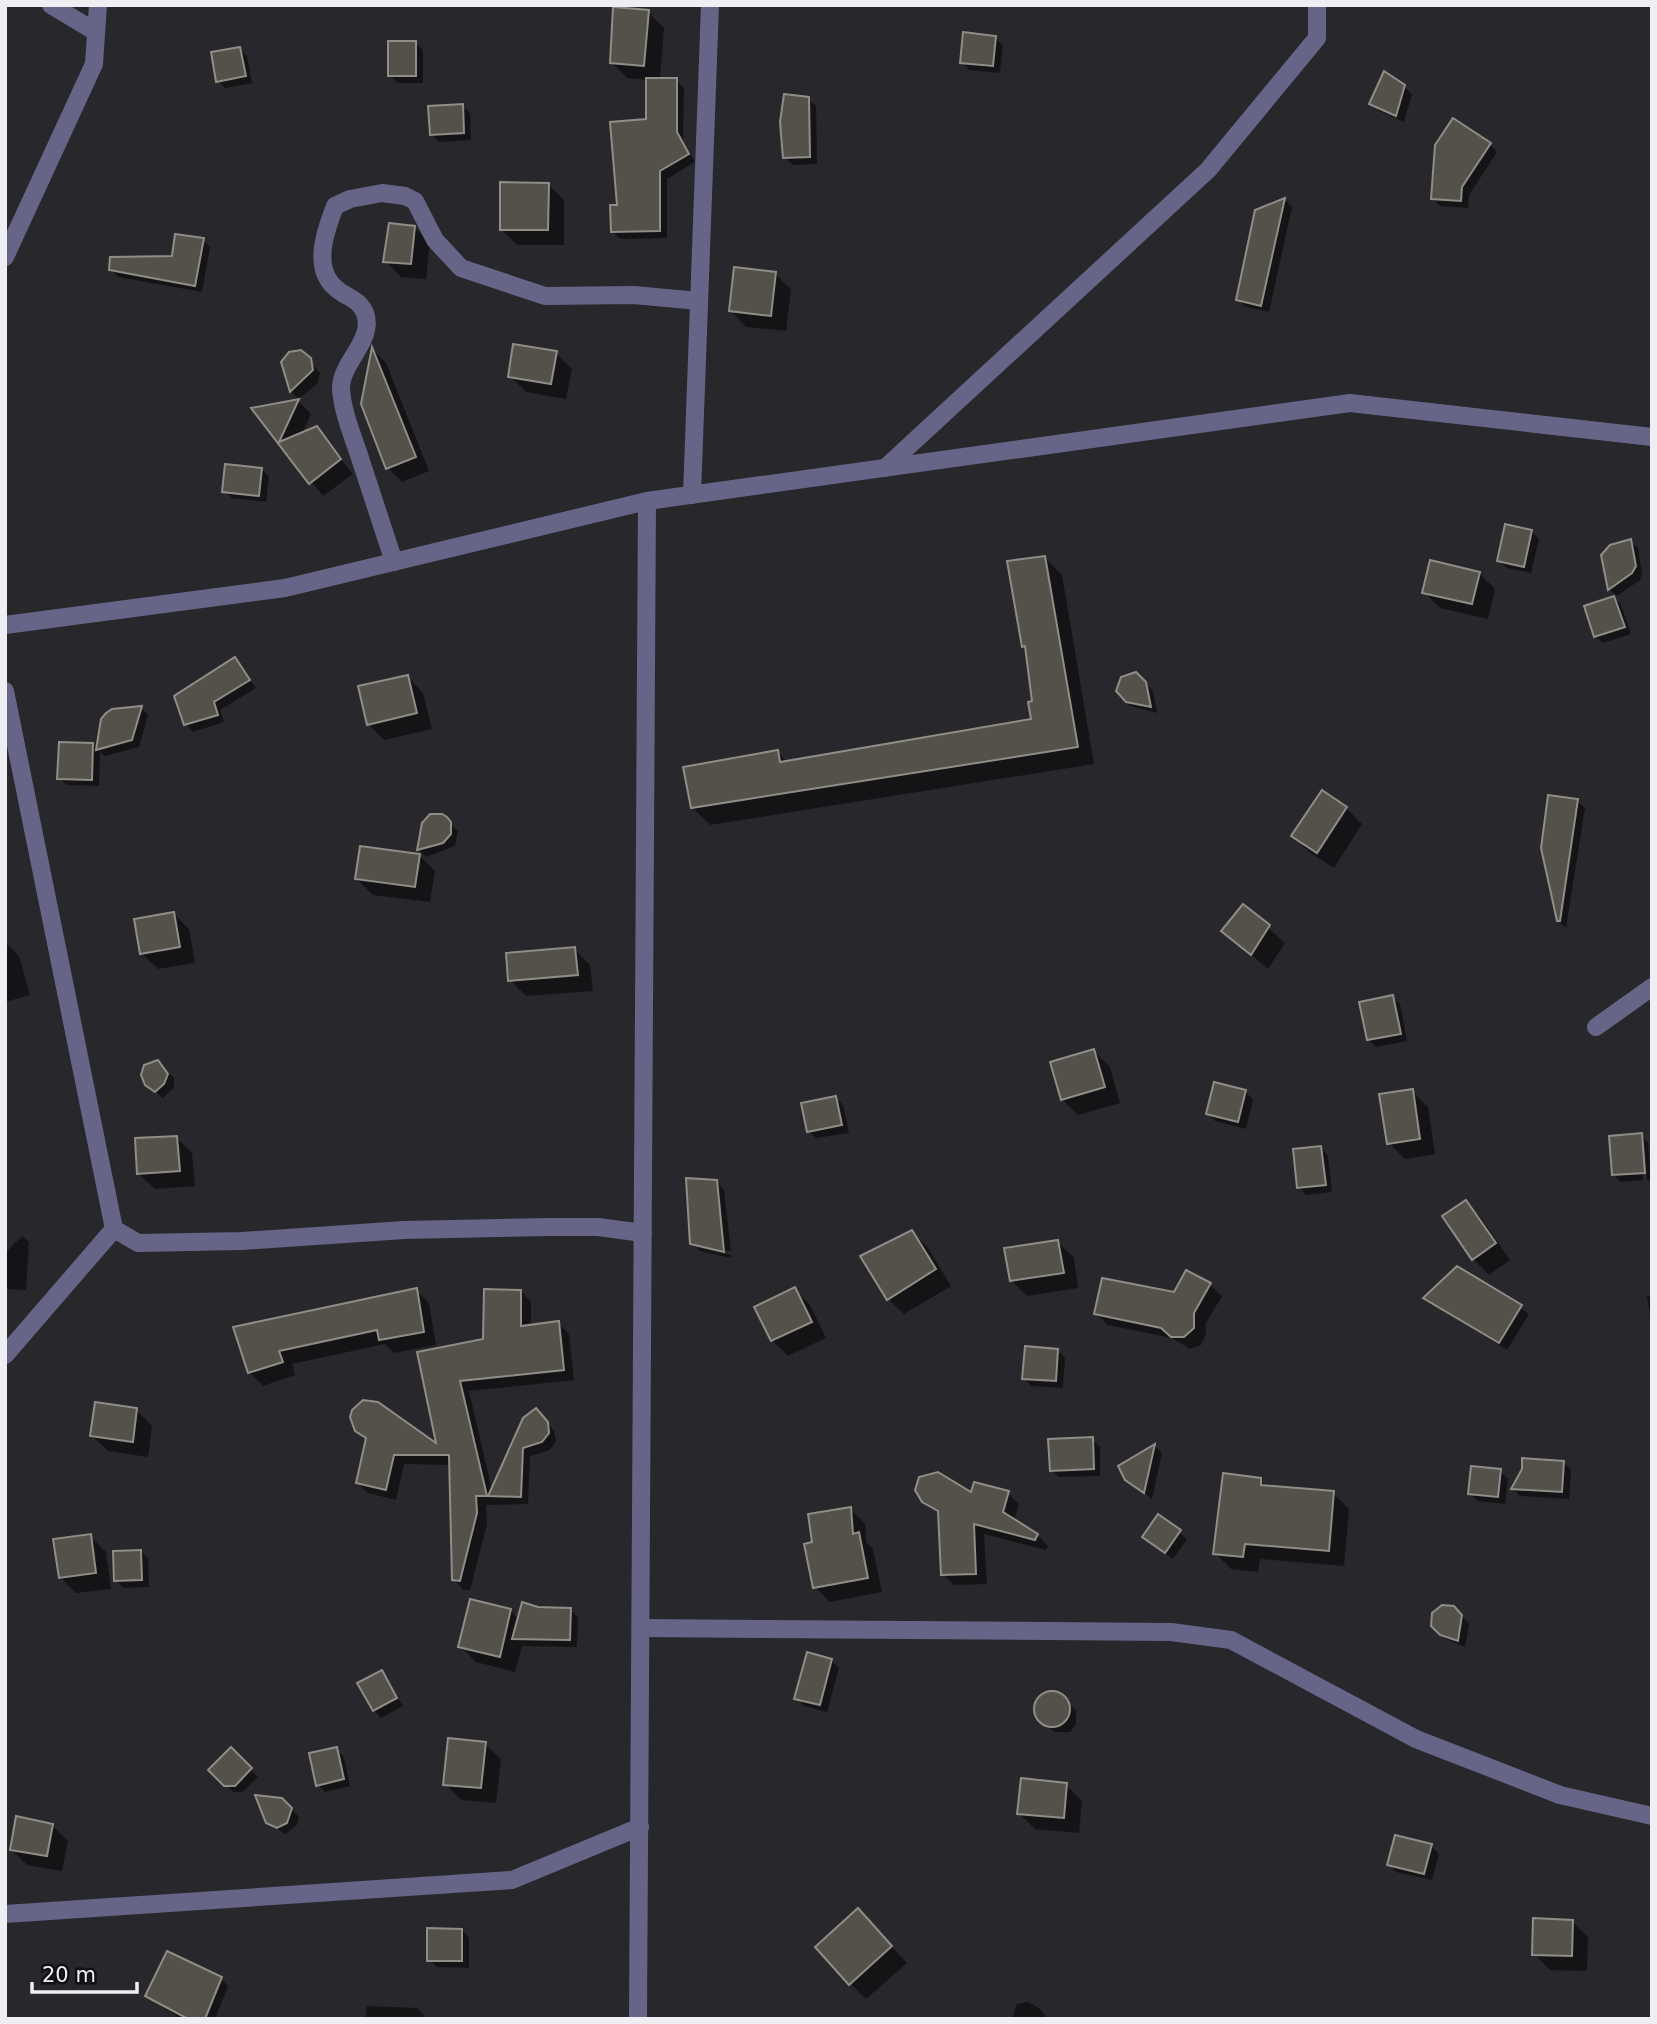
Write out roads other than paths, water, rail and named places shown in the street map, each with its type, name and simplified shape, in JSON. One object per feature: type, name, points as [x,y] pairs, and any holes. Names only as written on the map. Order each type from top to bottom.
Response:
[{"type":"street","points":[[51,5],[96,32]]},
{"type":"street","points":[[5,257],[94,64],[98,5]]},
{"type":"street","points":[[692,495],[710,5]]},
{"type":"street","points":[[884,468],[1208,170],[1317,38],[1317,5]]},
{"type":"street","points":[[394,562],[347,418],[341,387],[344,371],[364,338],[366,315],[354,297],[339,291],[327,280],[321,262],[335,206],[350,199],[382,193],[405,196],[415,201],[435,240],[461,268],[545,296],[634,295],[699,301]]},
{"type":"street","points":[[5,625],[285,588],[647,501],[1350,403],[1652,437]]},
{"type":"street","points":[[638,2019],[647,501]]},
{"type":"street","points":[[5,691],[114,1229],[138,1243],[242,1241],[404,1230],[549,1227],[598,1227],[643,1233]]},
{"type":"street","points":[[1596,1027],[1652,987]]},
{"type":"street","points":[[5,1355],[114,1229]]},
{"type":"street","points":[[641,1628],[1171,1632],[1213,1636],[1231,1640],[1255,1651],[1416,1739],[1560,1795],[1652,1816]]},
{"type":"street","points":[[5,1914],[512,1880],[640,1827]]}]
